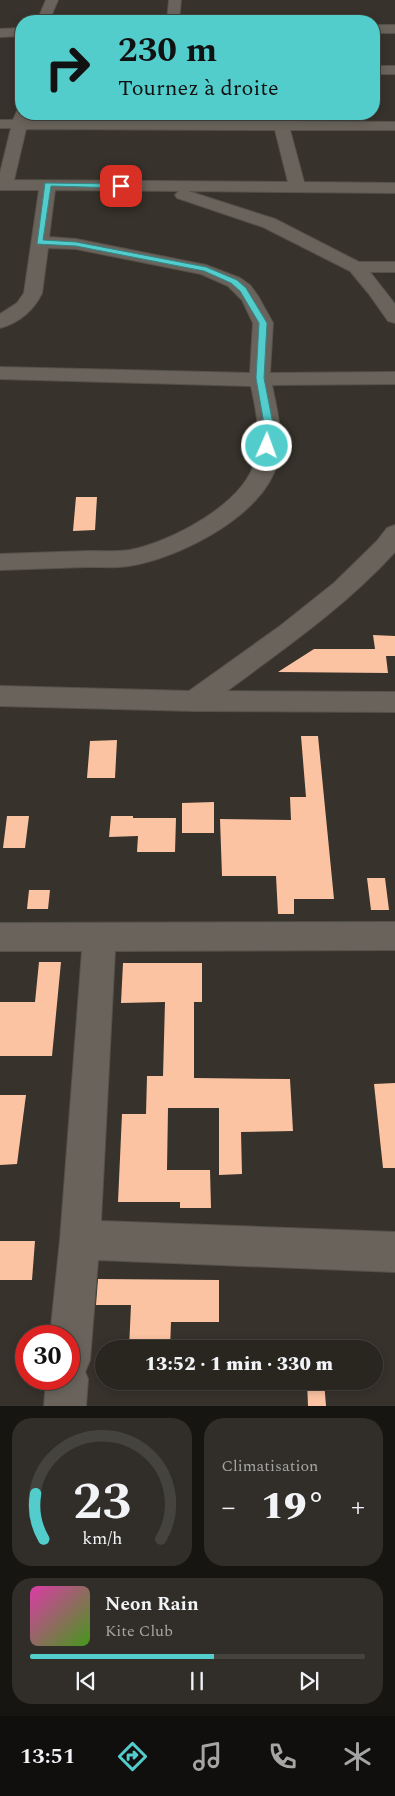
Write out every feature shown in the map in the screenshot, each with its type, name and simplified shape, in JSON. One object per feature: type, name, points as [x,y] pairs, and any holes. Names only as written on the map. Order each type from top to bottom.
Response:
[{"type":"street","points":[[46,15],[52,0]]},
{"type":"street","points":[[174,15],[175,0]]},
{"type":"street","points":[[380,29],[395,29]]},
{"type":"street","points":[[0,33],[15,32]]},
{"type":"street","points":[[380,70],[395,70]]},
{"type":"street","points":[[0,124],[17,120]]},
{"type":"street","points":[[21,120],[2,185],[395,188]]},
{"type":"street","points":[[279,120],[297,187]]},
{"type":"street","points":[[296,120],[395,126]]},
{"type":"street","points":[[0,322],[16,314],[30,301],[33,293],[48,184]]},
{"type":"street","points":[[158,187],[269,223],[356,267],[395,316]]},
{"type":"street","points":[[0,562],[129,558],[157,550],[191,536],[227,513],[248,494],[259,481],[266,468],[269,424],[260,378],[263,323],[251,300],[234,282],[206,270],[153,258],[76,244],[40,242]]},
{"type":"street","points":[[356,267],[395,267]]},
{"type":"street","points":[[0,374],[212,380],[395,378]]},
{"type":"street","points":[[194,701],[289,632],[343,588],[386,547],[395,533]]},
{"type":"street","points":[[0,696],[194,701],[395,702]]},
{"type":"street","points":[[0,937],[395,936]]},
{"type":"street","points":[[72,1325],[80,1240],[99,938]]},
{"type":"street","points":[[80,1240],[395,1252]]},
{"type":"street","points":[[65,1406],[66,1390]]},
{"type":"building","points":[[76,497],[97,497],[95,530],[73,531]]},
{"type":"building","points":[[373,635],[395,636],[395,656],[386,656],[388,673],[278,672],[314,649],[375,649]]},
{"type":"building","points":[[301,736],[318,736],[334,899],[294,899],[294,914],[278,914],[276,876],[222,876],[220,819],[291,820],[290,797],[306,797]]},
{"type":"building","points":[[117,740],[115,778],[87,778],[90,741]]},
{"type":"building","points":[[214,802],[214,833],[182,833],[182,803]]},
{"type":"building","points":[[7,816],[29,816],[25,848],[3,848]]},
{"type":"building","points":[[111,816],[176,818],[175,852],[137,852],[138,836],[109,837]]},
{"type":"building","points":[[367,878],[385,878],[389,910],[371,910]]},
{"type":"building","points":[[29,890],[50,890],[48,909],[27,909]]},
{"type":"building","points":[[39,962],[61,962],[52,1056],[0,1056],[0,1002],[35,1002]]},
{"type":"building","points":[[123,963],[202,963],[202,1002],[194,1002],[194,1078],[290,1079],[293,1131],[241,1132],[242,1174],[219,1175],[219,1108],[168,1108],[167,1170],[210,1170],[211,1208],[180,1208],[180,1202],[118,1202],[122,1114],[146,1114],[147,1076],[163,1076],[165,1002],[121,1003]]},
{"type":"building","points":[[395,1083],[395,1168],[383,1168],[374,1084]]},
{"type":"building","points":[[0,1095],[26,1095],[17,1164],[0,1165]]},
{"type":"building","points":[[0,1241],[35,1241],[32,1280],[0,1280]]},
{"type":"building","points":[[98,1279],[219,1280],[219,1322],[171,1322],[170,1340],[129,1340],[131,1305],[96,1305]]},
{"type":"building","points":[[307,1390],[325,1390],[326,1406],[308,1406]]},
{"type":"route","points":[[121,186],[48,184],[40,242],[76,244],[106,249],[206,270],[234,282],[243,289],[263,323],[260,378],[269,424],[267,446]]}]
